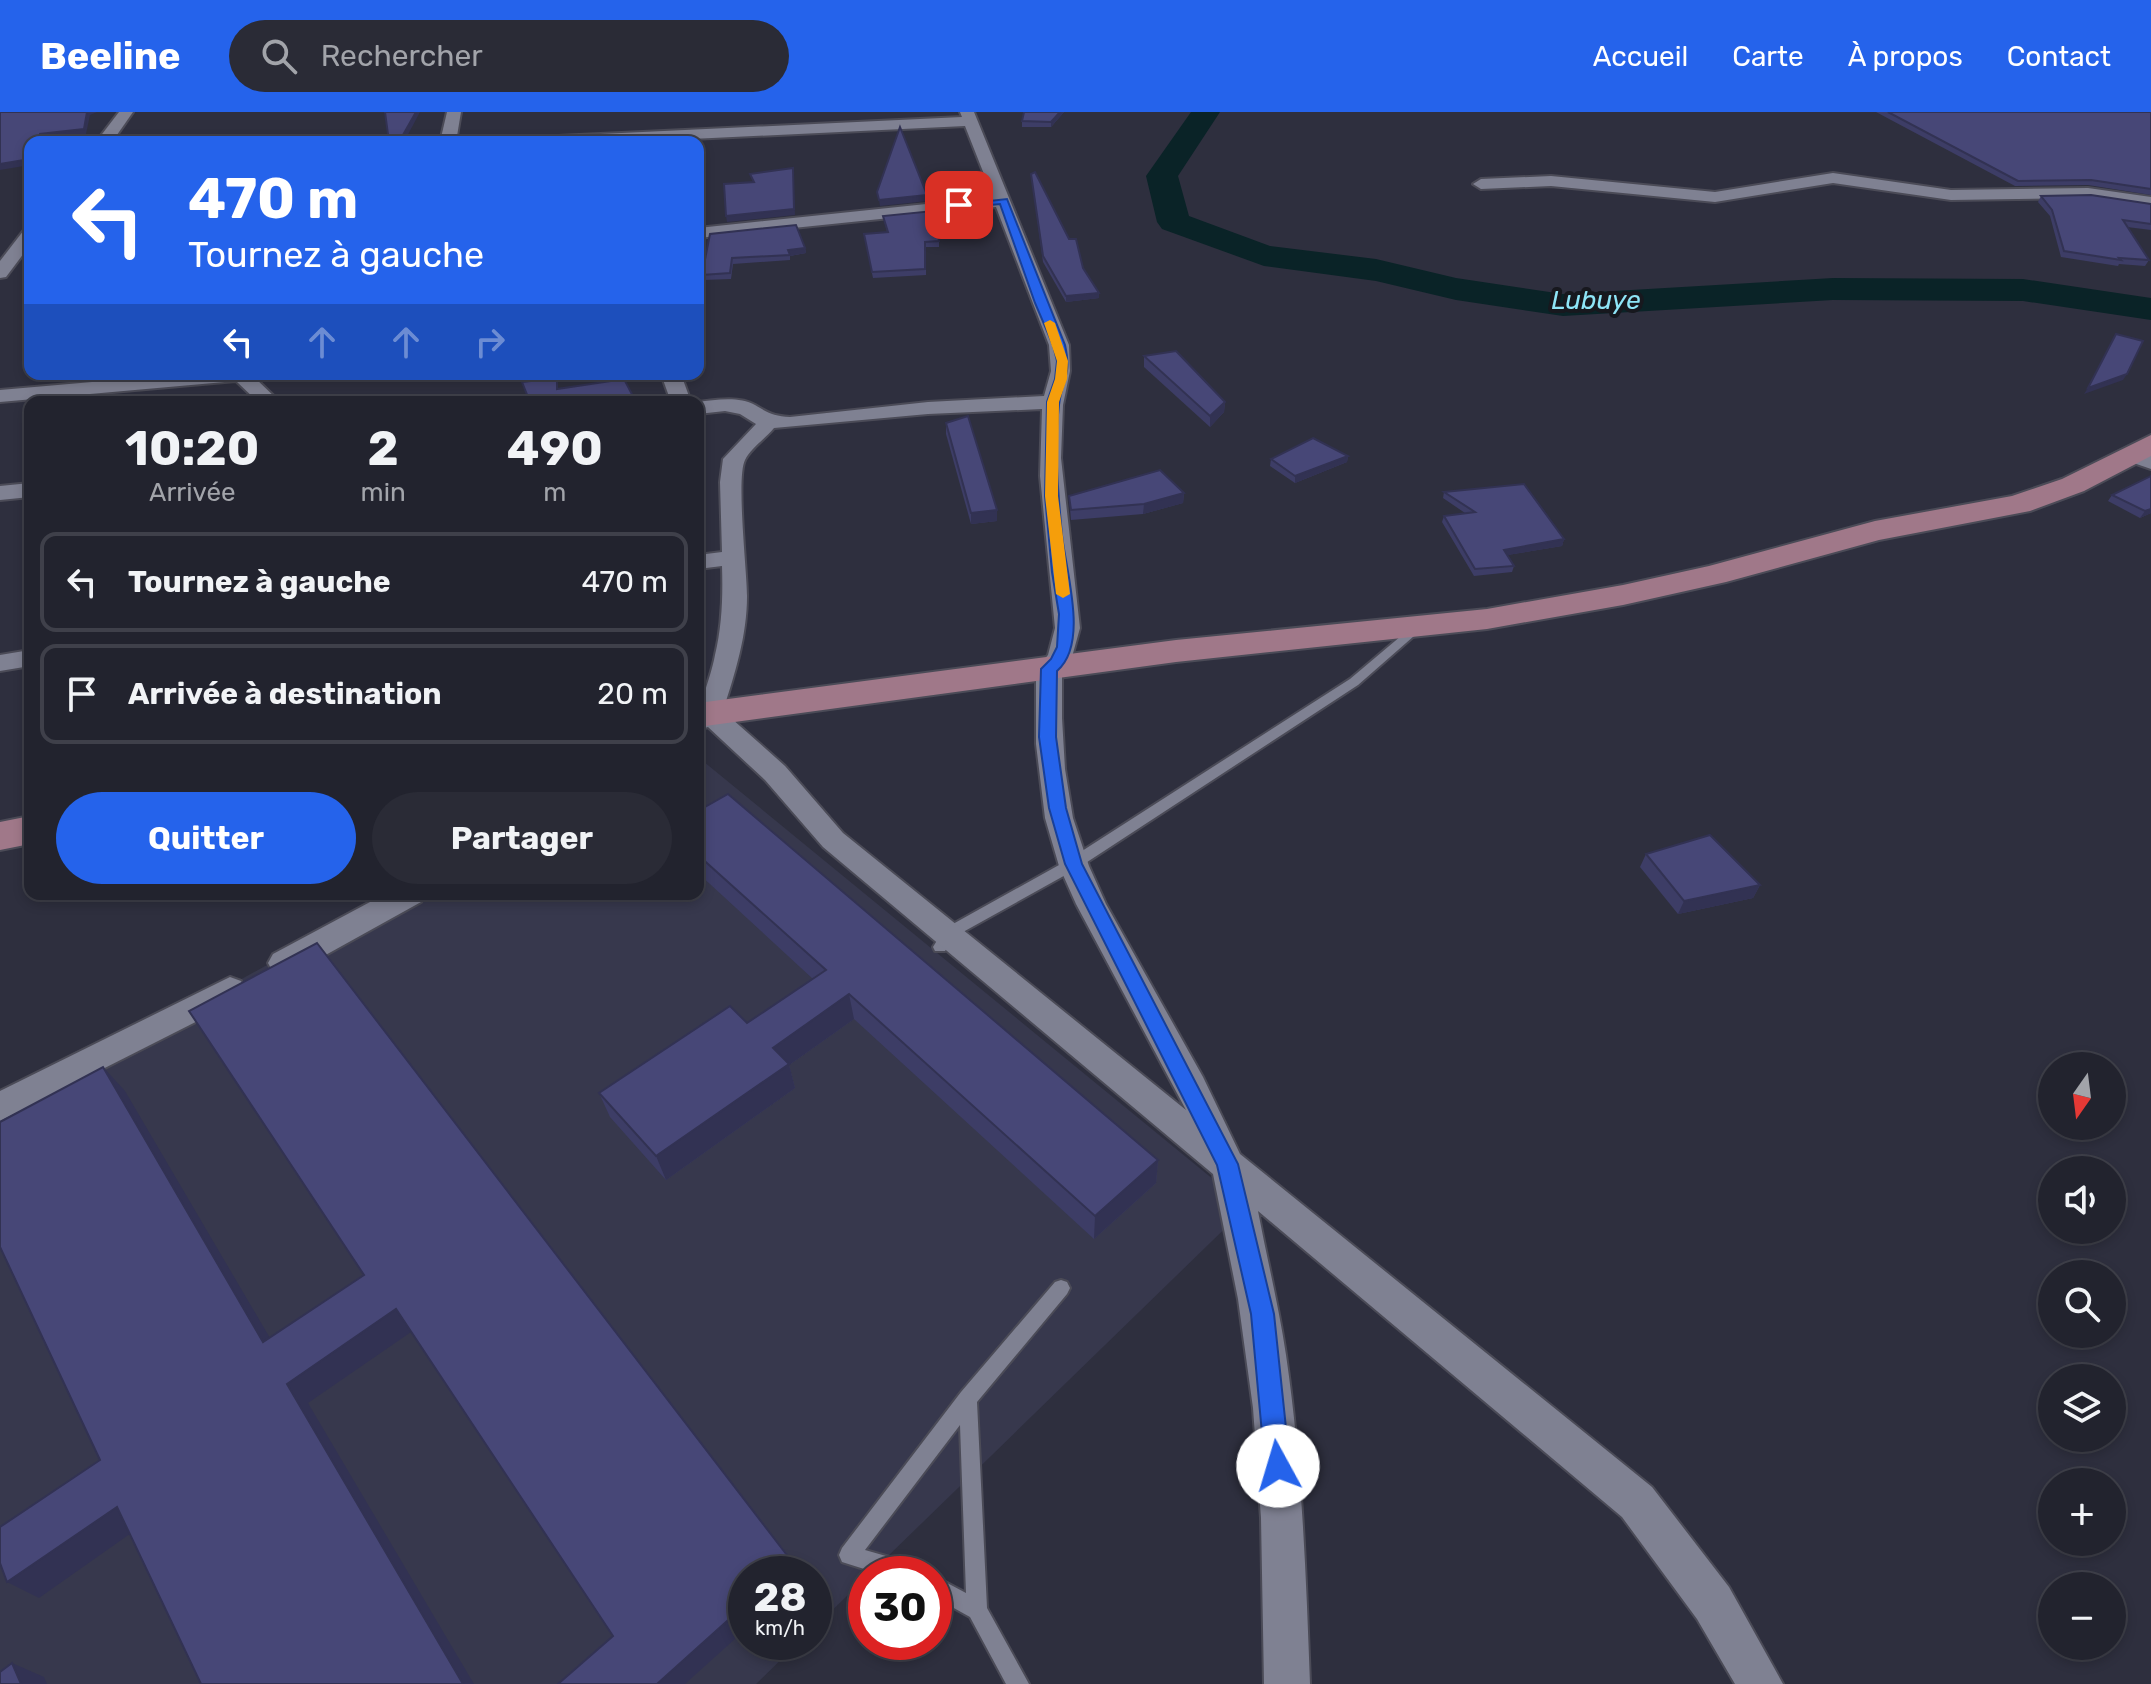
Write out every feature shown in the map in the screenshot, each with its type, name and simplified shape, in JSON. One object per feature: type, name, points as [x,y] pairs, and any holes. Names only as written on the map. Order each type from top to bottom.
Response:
[{"type":"street","points":[[108,136],[126,112]]},
{"type":"street","points":[[449,136],[454,112]]},
{"type":"street","points":[[662,136],[968,117],[1059,345],[1061,379],[1053,402],[1052,496],[1059,572],[1067,614],[1065,647],[1058,662],[1049,669]]},
{"type":"street","points":[[1481,184],[1551,181],[1715,197],[1749,194],[1833,178],[1951,195],[2088,193],[2151,202]]},
{"type":"street","points":[[704,232],[1004,201]]},
{"type":"street","points":[[4,264],[24,241]]},
{"type":"street","points":[[4,264],[24,266]]},
{"type":"street","points":[[0,396],[183,380]]},
{"type":"street","points":[[246,380],[263,396]]},
{"type":"street","points":[[704,407],[725,405],[747,409],[755,417],[769,422],[816,421],[928,408],[1053,402]]},
{"type":"street","points":[[704,711],[728,656],[735,599],[736,557],[731,482],[734,459],[769,422]]},
{"type":"street","points":[[704,716],[1176,651],[1419,627],[1623,595],[1714,575],[1875,531],[2019,504],[2145,454]]},
{"type":"street","points":[[0,493],[24,491]]},
{"type":"street","points":[[704,561],[736,557]]},
{"type":"street","points":[[0,663],[24,659]]},
{"type":"street","points":[[1049,669],[1047,737],[1057,808],[1073,864],[1227,1164],[1262,1314],[1281,1497],[1287,1684]]},
{"type":"street","points":[[704,718],[775,773],[833,840],[944,940],[1227,1164],[1637,1502],[1713,1603],[1760,1684]]},
{"type":"street","points":[[0,836],[24,831]]},
{"type":"street","points":[[0,1107],[316,947],[399,900]]},
{"type":"lane","points":[[944,940],[1073,864],[1354,682],[1419,627]]},
{"type":"lane","points":[[852,1556],[849,1555],[968,1399],[1061,1288]]},
{"type":"lane","points":[[968,1399],[977,1610],[1018,1684]]},
{"type":"lane","points":[[952,1596],[977,1610]]},
{"type":"shaded area","points":[[704,762],[1247,1207],[888,1556],[848,1556],[848,1595],[832,1610],[832,1556],[728,1556],[728,1660],[781,1660],[756,1684],[0,1684],[0,1113],[384,900],[704,900]]},
{"type":"building","points":[[0,112],[87,112],[84,129],[24,136],[24,160],[0,164]]},
{"type":"building","points":[[385,112],[416,112],[402,136],[388,136]]},
{"type":"building","points":[[1024,112],[1060,112],[1051,122],[1022,121]]},
{"type":"building","points":[[1888,112],[2151,112],[2151,189],[2091,180],[2018,181]]},
{"type":"building","points":[[900,127],[927,195],[879,200],[877,192]]},
{"type":"building","points":[[793,168],[794,209],[726,216],[724,184],[754,182],[750,174]]},
{"type":"building","points":[[1035,172],[1069,239],[1076,239],[1083,268],[1099,293],[1066,296],[1043,256],[1031,174]]},
{"type":"building","points":[[2091,195],[2151,204],[2151,224],[2123,220],[2149,260],[2119,258],[2121,260],[2064,251],[2052,210],[2041,196]]},
{"type":"building","points":[[933,211],[939,241],[925,242],[925,269],[872,272],[864,234],[888,232],[883,216]]},
{"type":"building","points":[[796,225],[805,248],[788,250],[790,255],[732,258],[730,273],[704,275],[710,234]]},
{"type":"building","points":[[2116,334],[2143,341],[2127,374],[2088,388]]},
{"type":"building","points":[[1176,351],[1225,402],[1210,416],[1144,356]]},
{"type":"building","points":[[557,380],[557,389],[625,380],[633,396],[528,396],[522,382]]},
{"type":"building","points":[[968,416],[997,510],[971,513],[946,423]]},
{"type":"building","points":[[1313,438],[1348,456],[1295,476],[1271,459]]},
{"type":"building","points":[[1160,470],[1184,493],[1144,504],[1071,510],[1069,496]]},
{"type":"building","points":[[2151,476],[2151,509],[2145,511],[2112,495]]},
{"type":"building","points":[[1524,484],[1564,539],[1504,550],[1514,566],[1475,569],[1444,516],[1475,512],[1444,492]]},
{"type":"building","points":[[728,794],[1158,1160],[1095,1216],[849,994],[773,1048],[789,1064],[656,1156],[599,1093],[730,1006],[747,1023],[826,970],[704,860],[704,808]]},
{"type":"building","points":[[1710,835],[1760,885],[1684,901],[1646,854]]},
{"type":"building","points":[[317,943],[788,1556],[728,1556],[728,1620],[657,1684],[558,1684],[613,1636],[396,1309],[287,1384],[463,1684],[201,1684],[117,1507],[7,1582],[0,1563],[0,1527],[100,1460],[0,1247],[0,1122],[103,1067],[263,1342],[364,1275],[189,1011]]},
{"type":"building","points":[[12,1663],[21,1684],[0,1684],[0,1672]]},
{"type":"waterway","name":"Lubuye","points":[[1206,112],[1162,176],[1174,222],[1264,256],[1376,270],[1456,289],[1563,305],[1833,289],[2023,290],[2151,309]]},
{"type":"slow traffic","points":[[1050,323],[1062,361],[1061,379],[1053,402],[1052,496],[1063,594]]},
{"type":"route","points":[[959,205],[1004,201],[1040,303],[1059,345],[1062,361],[1061,379],[1053,402],[1052,496],[1059,572],[1067,614],[1065,647],[1058,662],[1049,669],[1047,737],[1057,808],[1073,864],[1176,1059],[1227,1164],[1262,1314],[1278,1466]]}]
